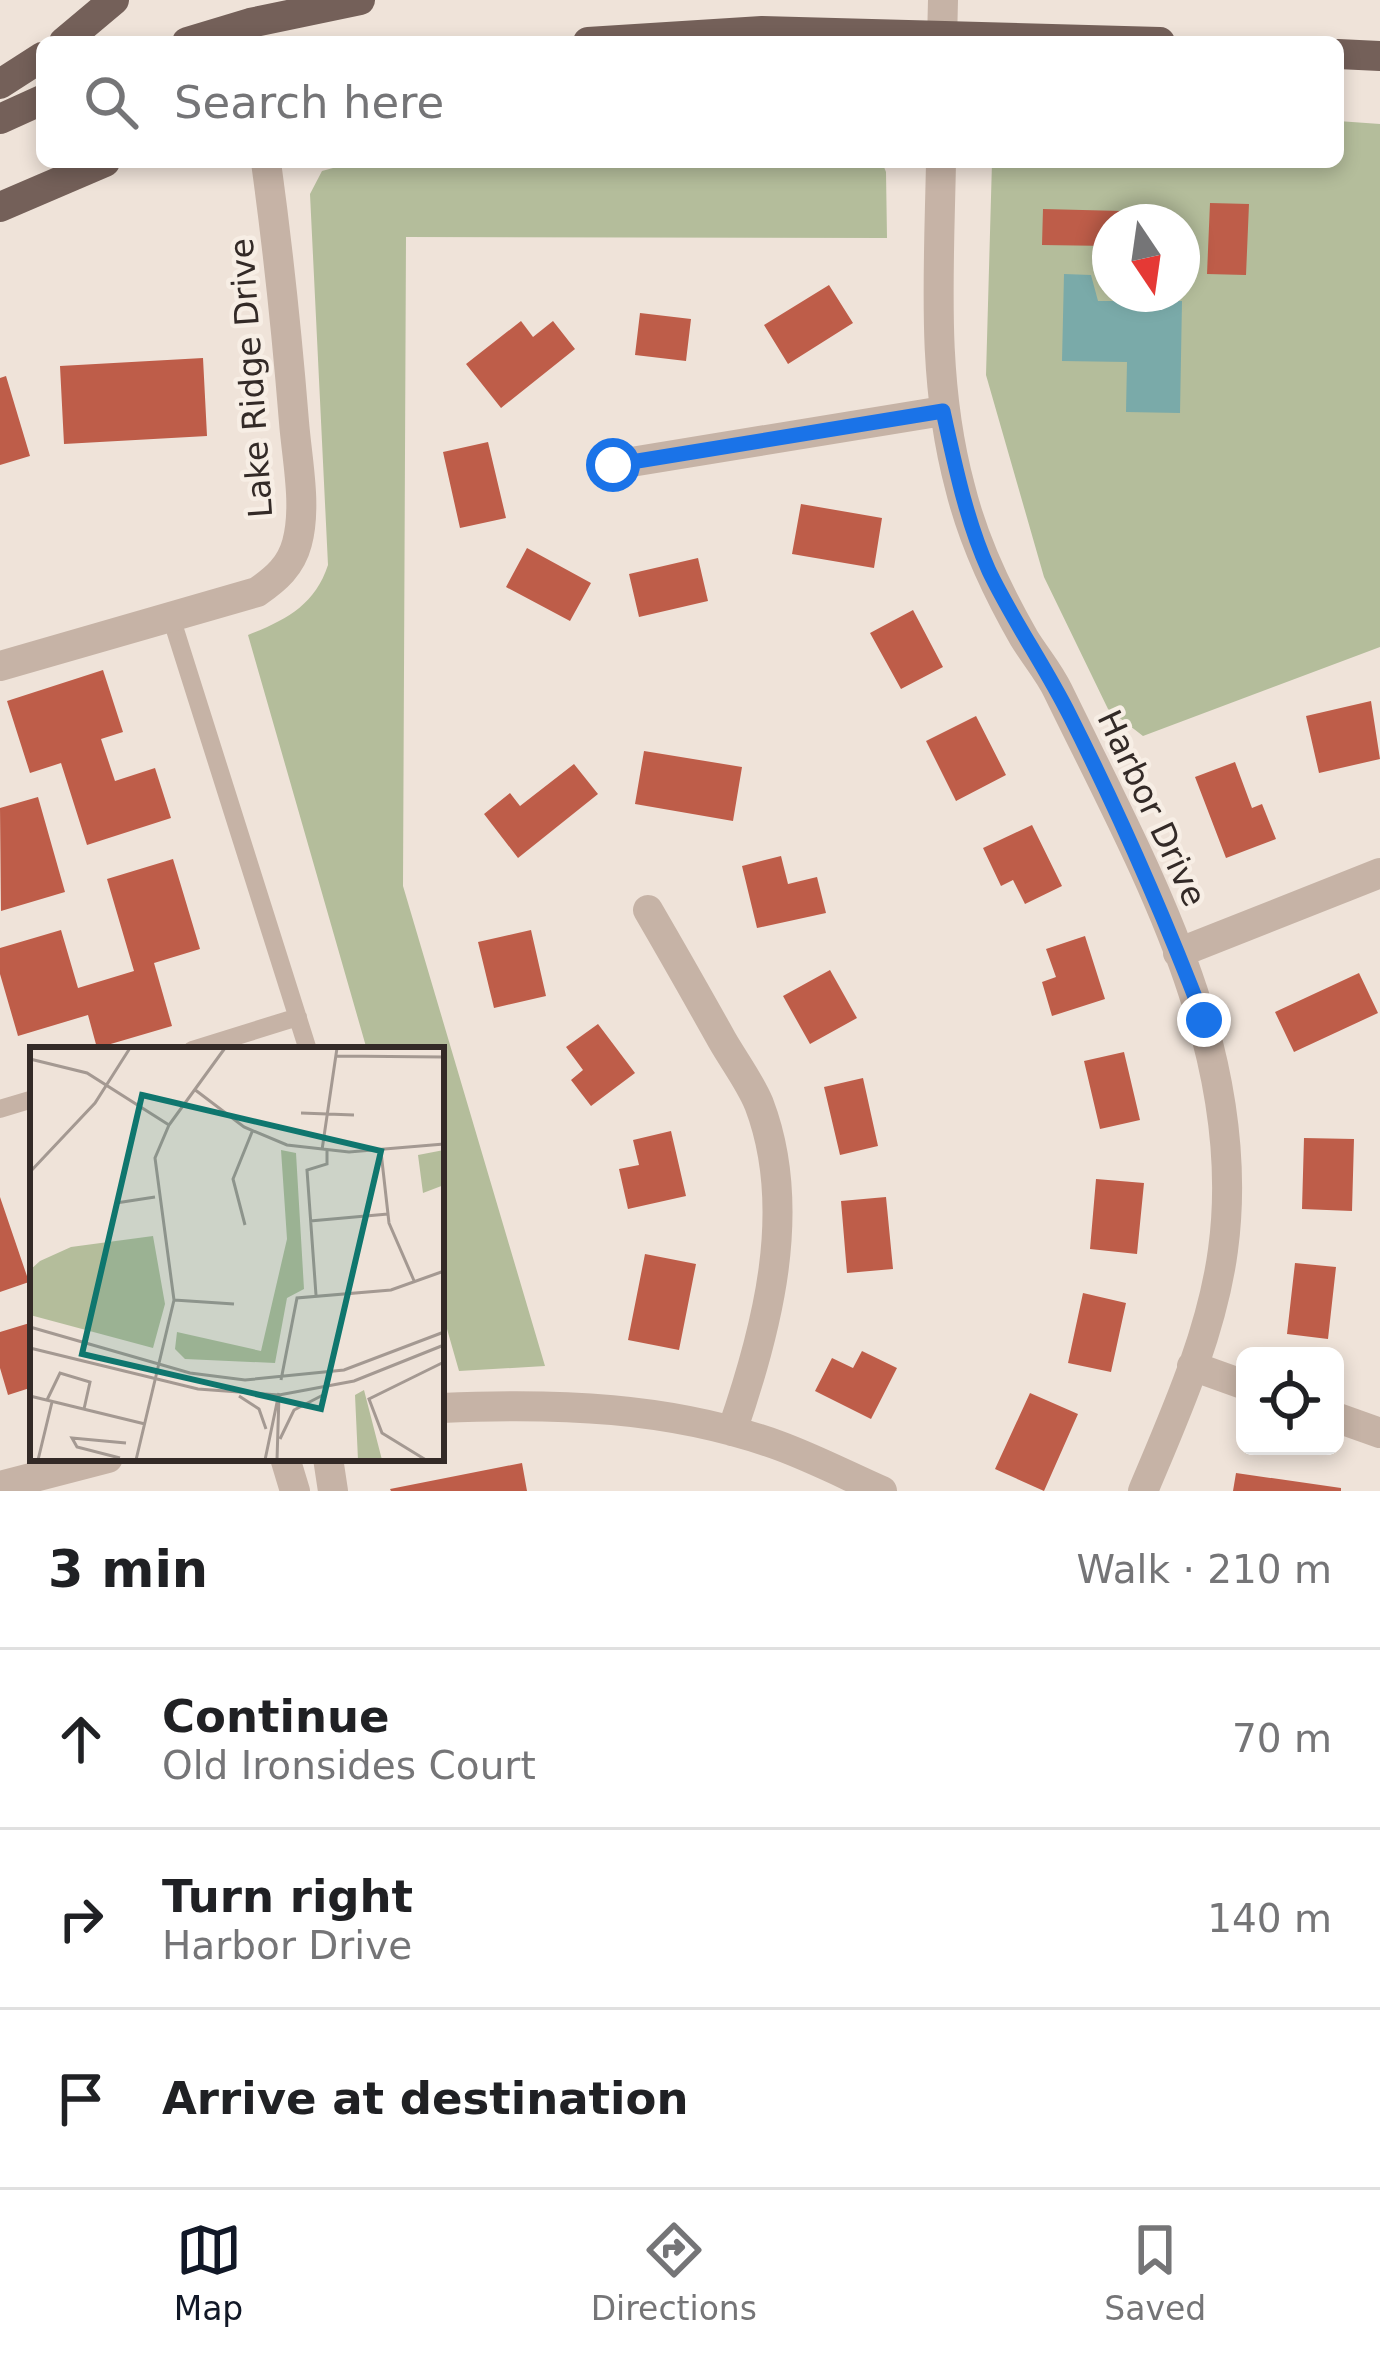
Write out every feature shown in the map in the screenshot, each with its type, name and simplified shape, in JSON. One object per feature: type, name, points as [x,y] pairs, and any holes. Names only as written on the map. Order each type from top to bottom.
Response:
[{"type":"main road","points":[[71,36],[114,0]]},
{"type":"main road","points":[[201,36],[249,16],[360,0]]},
{"type":"main road","points":[[683,36],[762,31],[874,36]]},
{"type":"main road","points":[[1344,53],[1380,56]]},
{"type":"main road","points":[[0,84],[36,60]]},
{"type":"main road","points":[[0,119],[36,103]]},
{"type":"main road","points":[[0,206],[91,168]]},
{"type":"street","points":[[942,36],[943,0]]},
{"type":"street","name":"Lake Ridge Drive","points":[[0,666],[257,592],[291,561],[299,539],[300,494],[279,244],[267,168]]},
{"type":"street","name":"Harbor Drive","points":[[941,168],[938,371],[960,490],[987,566],[1054,684],[1117,811],[1178,953],[1204,1020],[1220,1100],[1226,1167],[1223,1247],[1192,1366],[1143,1491]]},
{"type":"street","points":[[613,465],[943,411]]},
{"type":"street","points":[[1178,953],[1380,873]]},
{"type":"street","points":[[648,910],[758,1102],[772,1148],[778,1195],[772,1271],[732,1431]]},
{"type":"street","points":[[1192,1366],[1236,1382]]},
{"type":"street","points":[[444,1408],[581,1406],[654,1414],[782,1447],[882,1491]]},
{"type":"street","points":[[1344,1420],[1380,1433]]},
{"type":"street","points":[[0,1485],[96,1461]]},
{"type":"street","points":[[286,1461],[295,1491]]},
{"type":"street","points":[[328,1461],[333,1491]]},
{"type":"lane","points":[[170,616],[307,1047]]},
{"type":"lane","points":[[202,1047],[298,1017]]},
{"type":"lane","points":[[0,1109],[30,1100]]},
{"type":"green space","points":[[1344,121],[1380,124],[1380,647],[1143,736],[1108,709],[1044,577],[986,375],[992,168],[1344,168]]},
{"type":"green space","points":[[884,168],[886,172],[887,238],[406,237],[403,886],[545,1366],[459,1371],[444,1318],[444,1047],[366,1047],[248,635],[307,601],[328,565],[310,194],[322,171]]},
{"type":"water","points":[[1064,274],[1091,275],[1092,312],[1182,312],[1180,413],[1126,412],[1127,362],[1062,361]]},
{"type":"building","points":[[1210,203],[1249,204],[1246,275],[1207,274]]},
{"type":"building","points":[[1043,209],[1092,210],[1092,246],[1042,245]]},
{"type":"building","points":[[829,285],[853,323],[788,364],[764,325]]},
{"type":"building","points":[[640,313],[691,319],[686,361],[635,355]]},
{"type":"building","points":[[521,321],[533,337],[553,321],[575,349],[501,408],[466,364]]},
{"type":"building","points":[[203,358],[207,436],[64,444],[60,366]]},
{"type":"building","points":[[6,376],[30,456],[0,465],[0,378]]},
{"type":"building","points":[[488,442],[506,518],[460,528],[443,452]]},
{"type":"building","points":[[801,504],[882,518],[874,568],[792,554]]},
{"type":"building","points":[[527,548],[591,583],[570,621],[506,587]]},
{"type":"building","points":[[698,558],[708,601],[639,617],[629,574]]},
{"type":"building","points":[[913,610],[943,667],[901,689],[870,633]]},
{"type":"building","points":[[103,670],[123,732],[101,739],[115,781],[155,768],[171,818],[87,845],[61,763],[30,773],[7,701]]},
{"type":"building","points":[[1371,701],[1380,759],[1319,773],[1306,716]]},
{"type":"building","points":[[976,716],[1006,775],[956,801],[926,741]]},
{"type":"building","points":[[644,751],[742,767],[733,821],[635,804]]},
{"type":"building","points":[[1235,762],[1252,808],[1262,804],[1276,839],[1226,858],[1195,777]]},
{"type":"building","points":[[574,764],[598,794],[518,858],[484,814],[510,793],[520,806]]},
{"type":"building","points":[[38,797],[65,892],[1,911],[0,808]]},
{"type":"building","points":[[1032,825],[1062,886],[1025,904],[1013,880],[1001,886],[983,848]]},
{"type":"building","points":[[781,856],[788,884],[817,877],[826,913],[757,928],[742,866]]},
{"type":"building","points":[[173,859],[200,949],[154,963],[172,1026],[97,1047],[88,1015],[18,1036],[0,974],[0,948],[61,930],[78,988],[134,971],[107,879]]},
{"type":"building","points":[[531,930],[546,996],[494,1008],[478,942]]},
{"type":"building","points":[[1085,936],[1105,999],[1052,1016],[1042,982],[1056,977],[1046,949]]},
{"type":"building","points":[[830,970],[857,1018],[810,1044],[783,996]]},
{"type":"building","points":[[1359,973],[1378,1013],[1294,1052],[1275,1012]]},
{"type":"building","points":[[598,1024],[635,1073],[591,1106],[571,1080],[583,1070],[566,1047]]},
{"type":"building","points":[[1124,1052],[1140,1120],[1100,1129],[1084,1061]]},
{"type":"building","points":[[863,1078],[878,1146],[840,1155],[824,1087]]},
{"type":"building","points":[[671,1131],[686,1196],[628,1209],[619,1169],[639,1165],[633,1140]]},
{"type":"building","points":[[1304,1138],[1354,1139],[1352,1211],[1302,1209]]},
{"type":"building","points":[[1096,1179],[1144,1183],[1137,1254],[1090,1249]]},
{"type":"building","points":[[0,1197],[29,1282],[0,1292]]},
{"type":"building","points":[[886,1197],[893,1269],[847,1273],[841,1201]]},
{"type":"building","points":[[645,1254],[696,1264],[679,1350],[628,1340]]},
{"type":"building","points":[[1295,1263],[1336,1267],[1328,1339],[1287,1334]]},
{"type":"building","points":[[1083,1293],[1126,1303],[1111,1372],[1068,1363]]},
{"type":"building","points":[[30,1323],[30,1388],[8,1395],[0,1368],[0,1332]]},
{"type":"building","points":[[862,1351],[897,1368],[871,1419],[815,1391],[832,1358],[853,1368]]},
{"type":"building","points":[[1030,1393],[1078,1414],[1044,1491],[995,1469]]},
{"type":"building","points":[[522,1463],[527,1491],[390,1489]]},
{"type":"building","points":[[1236,1473],[1341,1488],[1341,1491],[1233,1491]]},
{"type":"route","points":[[613,465],[943,411],[960,490],[987,566],[1054,684],[1117,811],[1204,1020]]}]
